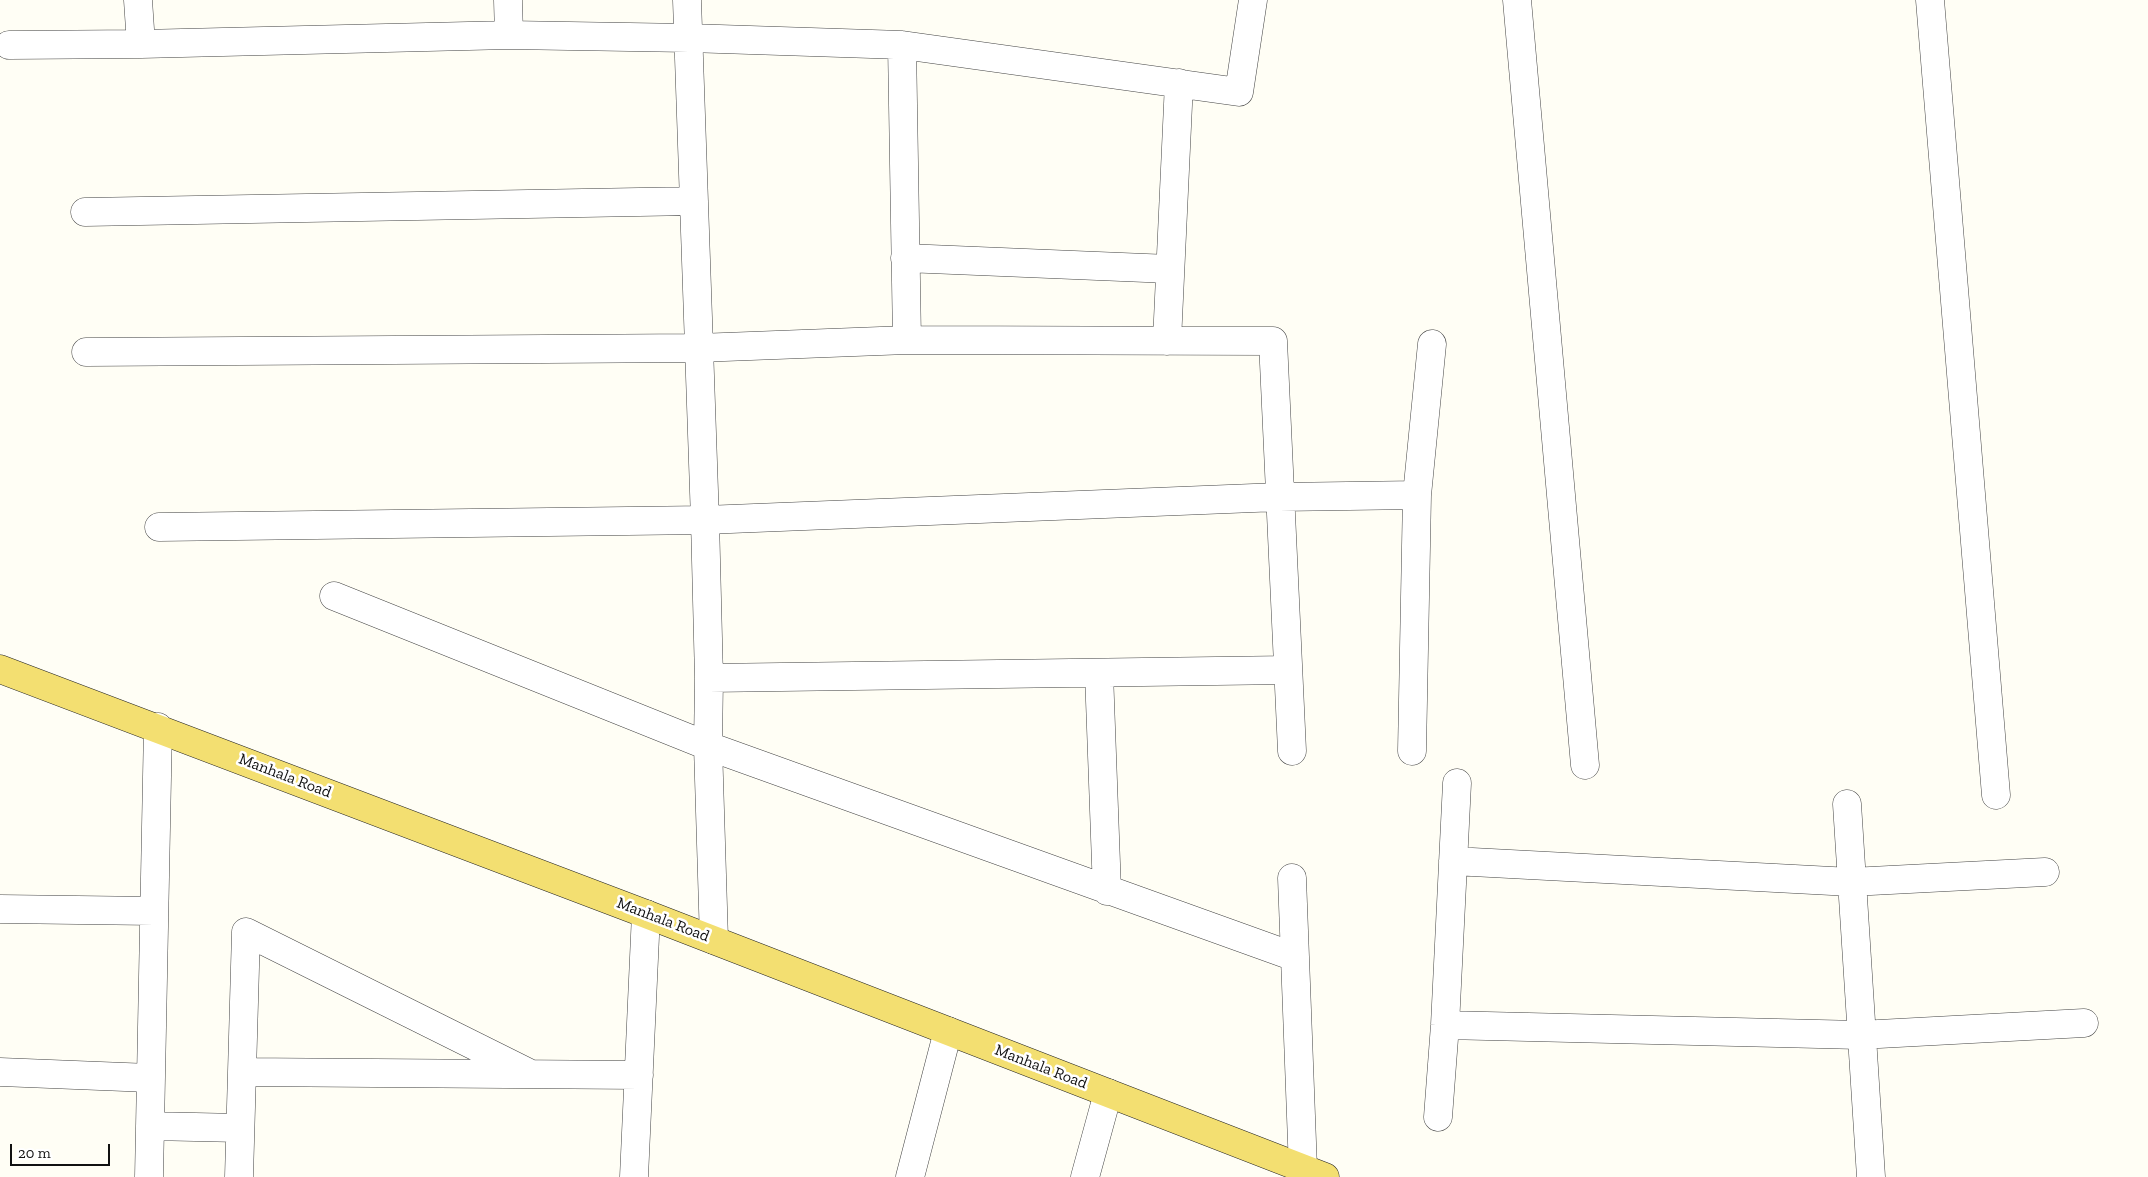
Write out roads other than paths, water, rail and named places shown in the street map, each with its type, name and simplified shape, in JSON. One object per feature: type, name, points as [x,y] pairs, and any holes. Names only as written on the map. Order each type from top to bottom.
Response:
[{"type":"main road","name":"Manhala Road","points":[[0,669],[158,727],[714,940],[1314,1173]]},
{"type":"street","points":[[138,0],[141,44]]},
{"type":"street","points":[[508,0],[508,35]]},
{"type":"street","points":[[687,0],[705,520],[709,678],[708,746],[714,940]]},
{"type":"street","points":[[9,45],[141,44],[508,35],[689,38],[902,45],[1239,92],[1252,0]]},
{"type":"street","points":[[1517,0],[1585,766]]},
{"type":"street","points":[[1930,0],[1996,795]]},
{"type":"street","points":[[902,45],[906,340]]},
{"type":"street","points":[[1167,341],[1178,83]]},
{"type":"street","points":[[85,212],[694,201]]},
{"type":"street","points":[[905,258],[1170,269]]},
{"type":"street","points":[[86,352],[698,348],[906,340],[1273,342],[1292,751]]},
{"type":"street","points":[[1412,751],[1417,495],[1432,344]]},
{"type":"street","points":[[159,527],[705,520],[1279,497],[1417,495]]},
{"type":"street","points":[[334,596],[708,746],[1295,957]]},
{"type":"street","points":[[709,678],[1288,670]]},
{"type":"street","points":[[1099,673],[1107,891]]},
{"type":"street","points":[[148,1177],[158,727]]},
{"type":"street","points":[[1438,1117],[1446,1025],[1458,783]]},
{"type":"street","points":[[1847,804],[1870,1177]]},
{"type":"street","points":[[1453,861],[1851,882],[2045,872]]},
{"type":"street","points":[[1292,878],[1295,957],[1314,1173]]},
{"type":"street","points":[[0,909],[154,911]]},
{"type":"street","points":[[634,1177],[646,914]]},
{"type":"street","points":[[239,1177],[246,932],[531,1074]]},
{"type":"street","points":[[1446,1025],[1860,1035],[2084,1023]]},
{"type":"street","points":[[910,1177],[948,1031]]},
{"type":"street","points":[[0,1072],[150,1078]]},
{"type":"street","points":[[242,1072],[639,1075]]},
{"type":"street","points":[[1085,1177],[1108,1093]]},
{"type":"street","points":[[150,1126],[240,1128]]}]
